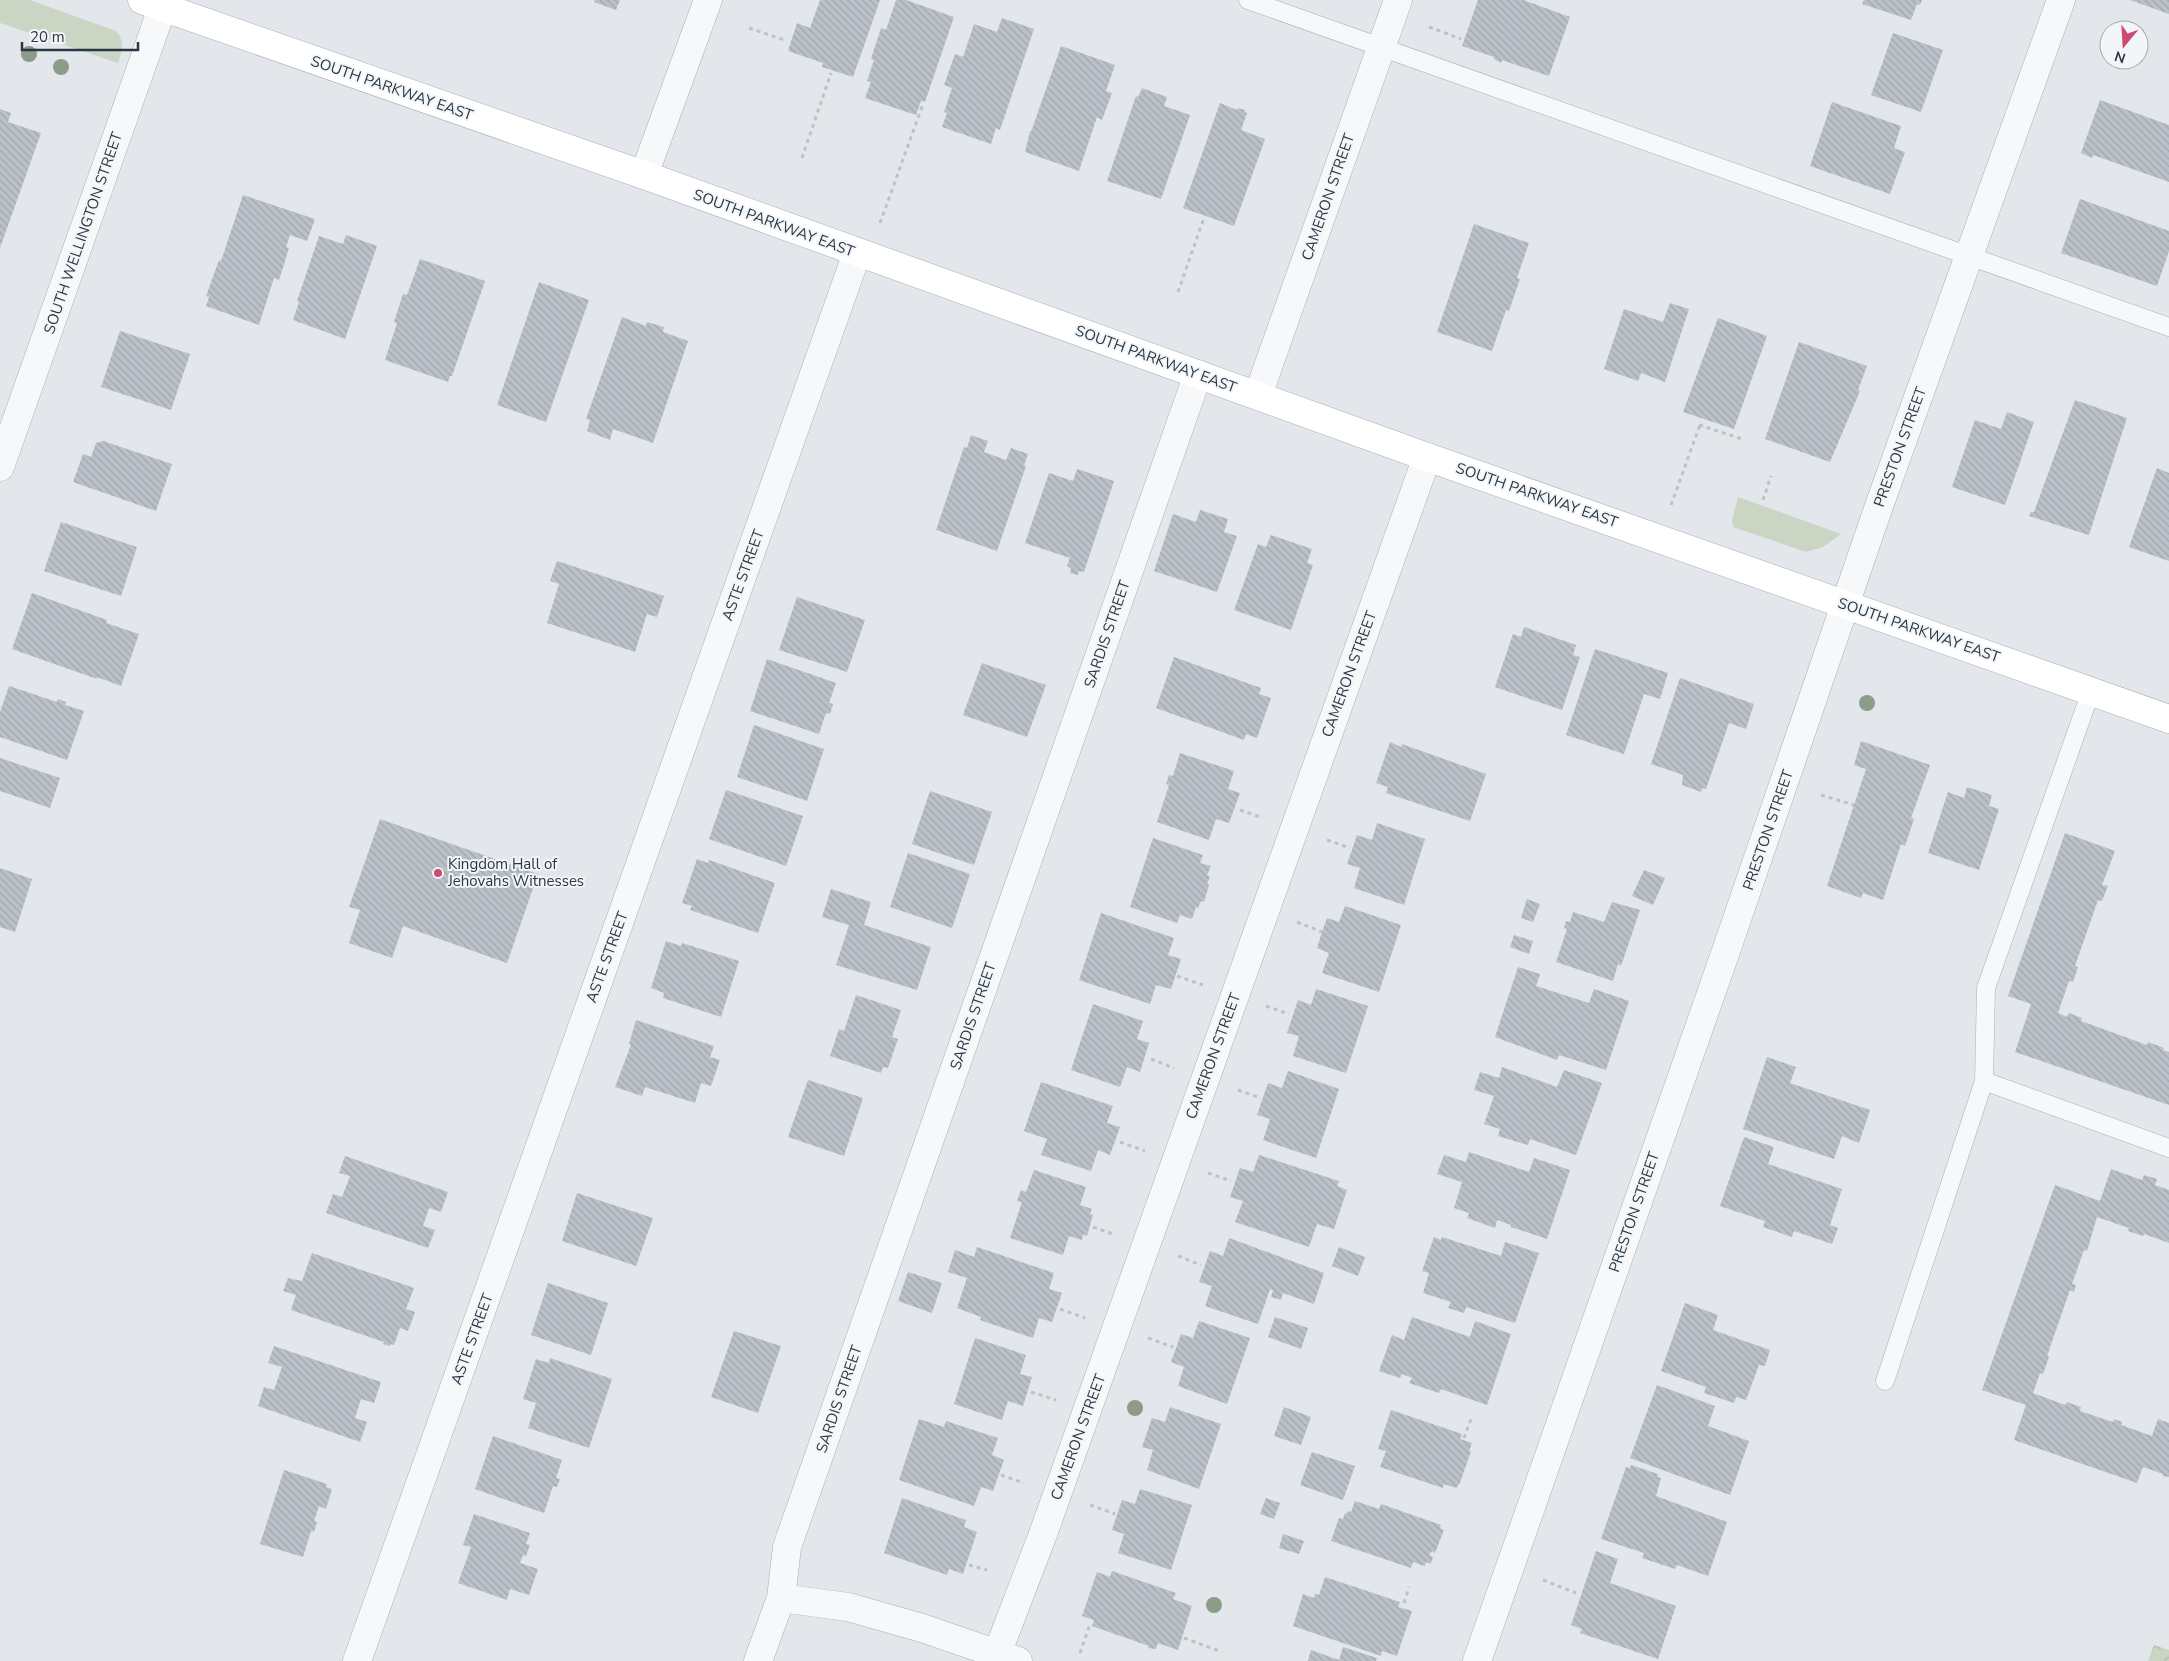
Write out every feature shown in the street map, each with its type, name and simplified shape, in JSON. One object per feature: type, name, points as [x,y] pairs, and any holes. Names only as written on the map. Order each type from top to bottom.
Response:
[{"type":"main road","name":"SOUTH PARKWAY EAST","points":[[156,2],[644,175],[1427,457],[2169,719]]},
{"type":"street","points":[[644,175],[708,0]]},
{"type":"street","name":"CAMERON STREET","points":[[1258,395],[1398,0]]},
{"type":"street","name":"PRESTON STREET","points":[[1477,1661],[1727,948],[1845,604],[2061,0]]},
{"type":"street","name":"SOUTH WELLINGTON STREET","points":[[0,467],[156,2]]},
{"type":"street","name":"ASTE STREET","points":[[357,1661],[857,253]]},
{"type":"street","name":"SARDIS STREET","points":[[758,1661],[781,1598],[787,1547],[1198,374]]},
{"type":"street","name":"CAMERON STREET","points":[[1007,1657],[1044,1534],[1427,457]]},
{"type":"street","points":[[781,1598],[848,1607],[922,1628],[1007,1657]]},
{"type":"lane","points":[[1248,0],[2169,327]]},
{"type":"lane","points":[[1885,1381],[1984,1081],[1986,988],[2092,691]]},
{"type":"lane","points":[[1984,1081],[2169,1148]]},
{"type":"path","points":[[1430,27],[1461,39]]},
{"type":"path","points":[[749,28],[788,41]]},
{"type":"path","points":[[802,158],[831,73]]},
{"type":"path","points":[[880,223],[923,104]]},
{"type":"path","points":[[1178,292],[1204,218]]},
{"type":"path","points":[[1671,506],[1700,424],[1742,439]]},
{"type":"path","points":[[1763,500],[1771,476]]},
{"type":"path","points":[[1821,795],[1854,805]]},
{"type":"path","points":[[1240,810],[1266,819]]},
{"type":"path","points":[[1322,838],[1350,848]]},
{"type":"path","points":[[1293,921],[1322,932]]},
{"type":"path","points":[[1177,976],[1207,986]]},
{"type":"path","points":[[1262,1005],[1289,1014]]},
{"type":"path","points":[[1152,1059],[1177,1069]]},
{"type":"path","points":[[1233,1088],[1261,1098]]},
{"type":"path","points":[[1120,1142],[1147,1152]]},
{"type":"path","points":[[1204,1172],[1231,1181]]},
{"type":"path","points":[[1093,1227],[1118,1236]]},
{"type":"path","points":[[1175,1255],[1201,1264]]},
{"type":"path","points":[[1060,1309],[1088,1319]]},
{"type":"path","points":[[1146,1337],[1173,1347]]},
{"type":"path","points":[[1030,1392],[1059,1401]]},
{"type":"path","points":[[1464,1438],[1470,1419]]},
{"type":"path","points":[[1002,1474],[1030,1485]]},
{"type":"path","points":[[1087,1504],[1115,1514]]},
{"type":"path","points":[[969,1565],[987,1570]]},
{"type":"path","points":[[1543,1580],[1576,1593]]},
{"type":"path","points":[[1404,1602],[1409,1587]]},
{"type":"path","points":[[1080,1653],[1090,1624]]},
{"type":"path","points":[[1184,1638],[1222,1652]]},
{"type":"green space","points":[[0,0],[30,0],[116,31],[122,42],[118,63],[0,23]]},
{"type":"green space","points":[[1738,497],[1841,534],[1823,547],[1806,552],[1733,527],[1732,520]]},
{"type":"green space","points":[[2154,1645],[2169,1650],[2169,1661],[2148,1661]]},
{"type":"building","points":[[595,0],[620,0],[616,10],[594,2]]},
{"type":"building","points":[[820,0],[880,0],[853,77],[822,67],[823,63],[788,51],[797,23],[810,28]]},
{"type":"building","points":[[896,0],[906,0],[954,17],[925,102],[921,101],[916,115],[865,98],[871,82],[867,81],[874,60],[871,59],[881,28],[886,30]]},
{"type":"building","points":[[1478,0],[1523,0],[1570,17],[1549,76],[1502,60],[1501,63],[1494,59],[1494,57],[1462,46]]},
{"type":"building","points":[[1864,0],[1922,0],[1920,5],[1917,4],[1911,20],[1862,4]]},
{"type":"building","points":[[2130,0],[2169,0],[2169,14]]},
{"type":"building","points":[[1002,18],[1034,29],[1000,130],[996,128],[991,144],[942,127],[947,113],[944,112],[952,88],[944,85],[955,54],[963,57],[974,24],[997,32]]},
{"type":"building","points":[[1893,33],[1943,50],[1921,112],[1871,95]]},
{"type":"building","points":[[1061,46],[1115,65],[1106,91],[1112,93],[1102,120],[1097,117],[1079,171],[1025,152],[1030,131]]},
{"type":"building","points":[[1142,88],[1167,97],[1164,106],[1190,115],[1161,199],[1107,181],[1136,96],[1138,97]]},
{"type":"building","points":[[2100,100],[2169,125],[2169,182],[2093,155],[2092,158],[2081,153]]},
{"type":"building","points":[[1832,102],[1901,126],[1894,148],[1905,152],[1890,194],[1810,166]]},
{"type":"building","points":[[1220,103],[1237,110],[1238,108],[1245,110],[1244,112],[1247,113],[1241,130],[1265,139],[1234,226],[1183,208]]},
{"type":"building","points":[[0,109],[11,113],[8,122],[41,133],[0,248]]},
{"type":"building","points":[[243,195],[315,219],[307,241],[290,235],[286,247],[289,248],[279,280],[274,278],[259,325],[206,306],[209,297],[206,296],[219,260],[221,261]]},
{"type":"building","points":[[2080,199],[2169,231],[2169,251],[2157,286],[2061,253]]},
{"type":"building","points":[[1474,224],[1529,243],[1517,278],[1520,279],[1509,311],[1506,310],[1492,351],[1437,332]]},
{"type":"building","points":[[346,235],[377,246],[345,339],[293,320],[299,302],[297,301],[319,236],[343,244]]},
{"type":"building","points":[[420,259],[485,281],[452,376],[450,376],[448,382],[385,360],[397,323],[394,322],[403,294],[407,295]]},
{"type":"building","points":[[539,282],[589,300],[546,422],[497,405]]},
{"type":"building","points":[[1670,303],[1689,309],[1665,382],[1641,373],[1638,381],[1604,369],[1624,309],[1663,322]]},
{"type":"building","points":[[622,317],[646,326],[647,322],[664,327],[663,332],[688,341],[653,443],[613,429],[610,440],[587,431],[590,420],[586,419]]},
{"type":"building","points":[[1718,318],[1767,336],[1734,429],[1683,412]]},
{"type":"building","points":[[120,331],[190,354],[171,410],[101,387]]},
{"type":"building","points":[[1799,342],[1867,366],[1858,390],[1860,391],[1830,462],[1765,439]]},
{"type":"building","points":[[2075,400],[2127,418],[2089,535],[2029,516],[2031,512],[2034,512]]},
{"type":"building","points":[[2007,412],[2034,422],[2005,505],[1952,487],[1975,420],[2001,429]]},
{"type":"building","points":[[971,435],[988,441],[984,452],[1006,460],[1011,448],[1028,454],[1024,465],[1026,466],[997,551],[936,530],[964,447],[967,448]]},
{"type":"building","points":[[103,441],[172,464],[156,511],[73,482],[83,454],[91,457],[96,443]]},
{"type":"building","points":[[2157,468],[2169,473],[2169,561],[2129,547]]},
{"type":"building","points":[[1077,469],[1114,481],[1084,572],[1079,571],[1078,575],[1070,573],[1071,568],[1067,566],[1070,558],[1025,543],[1049,473],[1073,481]]},
{"type":"building","points":[[1200,510],[1228,519],[1224,532],[1237,536],[1217,592],[1154,571],[1173,514],[1196,522]]},
{"type":"building","points":[[61,522],[137,547],[121,596],[44,571]]},
{"type":"building","points":[[1271,535],[1312,549],[1307,563],[1313,565],[1291,630],[1234,610],[1258,544],[1266,547]]},
{"type":"building","points":[[557,561],[664,596],[657,617],[647,614],[635,652],[547,623],[559,584],[550,581]]},
{"type":"building","points":[[32,593],[107,620],[106,623],[139,634],[121,686],[12,649]]},
{"type":"building","points":[[797,597],[865,620],[847,672],[779,650]]},
{"type":"building","points":[[1524,627],[1576,645],[1573,655],[1580,657],[1562,710],[1495,687],[1513,634],[1521,637]]},
{"type":"building","points":[[1595,649],[1668,673],[1660,699],[1644,694],[1624,754],[1566,735]]},
{"type":"building","points":[[1174,657],[1261,688],[1259,694],[1271,698],[1257,738],[1246,734],[1244,740],[1156,708]]},
{"type":"building","points":[[767,659],[836,683],[829,703],[833,704],[830,714],[826,713],[819,734],[750,711]]},
{"type":"building","points":[[982,663],[1046,685],[1027,737],[963,715]]},
{"type":"building","points":[[1680,678],[1754,704],[1746,729],[1729,723],[1706,789],[1702,788],[1701,792],[1682,785],[1683,775],[1651,764]]},
{"type":"building","points":[[9,686],[57,702],[58,699],[66,702],[65,705],[84,711],[67,760],[0,737],[0,712]]},
{"type":"building","points":[[754,725],[824,749],[807,801],[737,777]]},
{"type":"building","points":[[1861,741],[1930,765],[1911,818],[1914,819],[1905,846],[1901,844],[1883,900],[1863,893],[1861,898],[1827,886],[1866,769],[1854,765]]},
{"type":"building","points":[[1390,742],[1401,747],[1402,744],[1486,774],[1470,821],[1386,793],[1388,787],[1376,783]]},
{"type":"building","points":[[1180,753],[1234,771],[1228,789],[1240,793],[1229,823],[1216,819],[1209,840],[1157,822],[1169,785],[1166,784],[1169,775],[1173,776]]},
{"type":"building","points":[[0,758],[60,778],[50,808],[0,791]]},
{"type":"building","points":[[1967,787],[1992,795],[1989,806],[1999,809],[1979,870],[1928,853],[1948,792],[1964,798]]},
{"type":"building","points":[[726,790],[803,816],[786,866],[709,839]]},
{"type":"building","points":[[930,791],[992,812],[974,865],[912,844]]},
{"type":"building","points":[[380,819],[538,874],[507,963],[403,926],[392,958],[349,943],[360,910],[349,907]]},
{"type":"building","points":[[1377,823],[1425,839],[1404,905],[1354,888],[1360,868],[1347,864],[1357,835],[1372,840]]},
{"type":"building","points":[[2065,833],[2115,851],[2102,885],[2108,886],[2102,901],[2098,900],[2075,966],[2078,967],[2073,982],[2069,981],[2058,1013],[2067,1017],[2069,1013],[2082,1018],[2081,1021],[2147,1045],[2148,1042],[2169,1052],[2169,1105],[2015,1052],[2031,1004],[2008,996]]},
{"type":"building","points":[[1153,838],[1203,855],[1200,863],[1211,866],[1207,875],[1210,877],[1204,902],[1201,901],[1198,908],[1196,907],[1192,919],[1180,915],[1177,923],[1130,907]]},
{"type":"building","points":[[908,853],[970,874],[952,928],[890,907]]},
{"type":"building","points":[[697,859],[708,863],[709,860],[775,883],[758,933],[690,910],[692,906],[682,903]]},
{"type":"building","points":[[0,868],[32,879],[15,932],[0,927]]},
{"type":"building","points":[[1644,870],[1665,878],[1653,905],[1632,896]]},
{"type":"building","points":[[831,889],[871,902],[864,925],[931,947],[917,990],[836,965],[849,925],[822,917]]},
{"type":"building","points":[[1527,899],[1540,904],[1533,922],[1521,918]]},
{"type":"building","points":[[1612,902],[1640,910],[1621,966],[1618,964],[1613,981],[1556,962],[1567,929],[1564,928],[1566,921],[1570,922],[1573,912],[1604,922]]},
{"type":"building","points":[[1345,906],[1401,925],[1379,992],[1322,973],[1329,953],[1317,948],[1322,932],[1327,918],[1339,922]]},
{"type":"building","points":[[1101,913],[1174,938],[1168,955],[1181,959],[1171,989],[1156,985],[1150,1004],[1079,980]]},
{"type":"building","points":[[1514,935],[1533,941],[1529,954],[1510,947]]},
{"type":"building","points":[[666,941],[681,946],[682,943],[739,961],[721,1017],[663,998],[664,993],[651,988]]},
{"type":"building","points":[[1518,967],[1540,974],[1536,986],[1589,1003],[1594,989],[1629,1001],[1606,1070],[1559,1055],[1557,1060],[1495,1037]]},
{"type":"building","points":[[1316,989],[1368,1006],[1346,1073],[1293,1056],[1299,1036],[1287,1033],[1298,1000],[1311,1005]]},
{"type":"building","points":[[856,995],[901,1010],[892,1037],[898,1039],[888,1068],[883,1067],[881,1073],[830,1056],[839,1029],[844,1031]]},
{"type":"building","points":[[1093,1004],[1143,1021],[1137,1039],[1149,1043],[1140,1072],[1127,1067],[1120,1087],[1071,1070]]},
{"type":"building","points":[[636,1020],[714,1046],[710,1057],[720,1060],[711,1086],[701,1083],[695,1103],[645,1087],[642,1096],[615,1087],[631,1045],[629,1044]]},
{"type":"building","points":[[1767,1057],[1796,1067],[1790,1083],[1870,1110],[1859,1143],[1842,1136],[1834,1159],[1743,1129]]},
{"type":"building","points":[[1502,1067],[1557,1087],[1564,1070],[1602,1083],[1576,1155],[1530,1139],[1528,1145],[1498,1136],[1500,1129],[1484,1124],[1494,1096],[1474,1090],[1480,1072],[1499,1078]]},
{"type":"building","points":[[1288,1071],[1339,1089],[1316,1158],[1263,1140],[1270,1119],[1257,1115],[1268,1083],[1282,1088]]},
{"type":"building","points":[[808,1080],[863,1098],[844,1156],[788,1137]]},
{"type":"building","points":[[1041,1082],[1113,1106],[1107,1123],[1120,1127],[1110,1155],[1098,1150],[1091,1171],[1041,1155],[1047,1139],[1024,1131]]},
{"type":"building","points":[[1744,1137],[1774,1147],[1768,1164],[1842,1189],[1830,1225],[1838,1228],[1832,1244],[1794,1231],[1792,1237],[1763,1227],[1765,1221],[1720,1206]]},
{"type":"building","points":[[1469,1152],[1529,1172],[1534,1158],[1570,1170],[1547,1239],[1511,1227],[1511,1225],[1497,1220],[1495,1228],[1467,1218],[1469,1213],[1454,1208],[1462,1182],[1437,1174],[1444,1155],[1466,1162]]},
{"type":"building","points":[[1259,1155],[1339,1181],[1337,1186],[1347,1190],[1334,1229],[1317,1224],[1309,1247],[1235,1222],[1243,1201],[1230,1197],[1240,1168],[1253,1172]]},
{"type":"building","points":[[345,1156],[448,1192],[441,1212],[429,1208],[423,1226],[435,1230],[428,1248],[326,1213],[333,1194],[342,1197],[350,1176],[339,1173]]},
{"type":"building","points":[[2111,1169],[2142,1180],[2144,1175],[2157,1179],[2155,1185],[2169,1190],[2169,1243],[2144,1234],[2143,1236],[2128,1231],[2129,1228],[2097,1217],[2087,1251],[2084,1250],[2072,1284],[2076,1285],[2074,1292],[2070,1290],[2047,1356],[2049,1357],[2043,1374],[2040,1373],[2033,1393],[2065,1405],[2067,1402],[2081,1407],[2080,1411],[2113,1422],[2114,1419],[2122,1422],[2121,1425],[2152,1436],[2158,1419],[2169,1423],[2169,1477],[2143,1467],[2137,1483],[2014,1440],[2026,1405],[1982,1390],[2055,1185],[2100,1201]]},
{"type":"building","points":[[1034,1170],[1086,1187],[1080,1205],[1092,1209],[1090,1214],[1093,1215],[1087,1236],[1083,1234],[1082,1240],[1069,1236],[1063,1255],[1010,1238],[1022,1202],[1017,1201],[1021,1190],[1026,1192]]},
{"type":"building","points":[[577,1193],[653,1218],[636,1266],[562,1241]]},
{"type":"building","points":[[1434,1237],[1441,1240],[1442,1237],[1501,1256],[1505,1242],[1539,1253],[1515,1323],[1466,1307],[1464,1313],[1448,1308],[1451,1302],[1423,1293],[1429,1273],[1422,1271]]},
{"type":"building","points":[[1229,1238],[1324,1273],[1314,1304],[1283,1293],[1281,1300],[1271,1297],[1273,1290],[1270,1289],[1258,1324],[1205,1306],[1212,1286],[1199,1282],[1210,1251],[1223,1256]]},
{"type":"building","points":[[977,1247],[1054,1273],[1049,1289],[1062,1293],[1052,1322],[1039,1318],[1033,1338],[980,1320],[981,1317],[957,1308],[967,1278],[948,1272],[955,1250],[974,1257]]},
{"type":"building","points":[[1339,1247],[1365,1257],[1358,1276],[1332,1266]]},
{"type":"building","points":[[312,1253],[414,1288],[406,1309],[415,1312],[408,1331],[400,1328],[394,1345],[391,1344],[390,1346],[383,1344],[384,1342],[291,1310],[296,1295],[283,1291],[288,1278],[302,1281]]},
{"type":"building","points":[[908,1272],[942,1283],[932,1313],[898,1301]]},
{"type":"building","points":[[548,1283],[608,1303],[591,1355],[531,1335]]},
{"type":"building","points":[[1685,1303],[1718,1315],[1713,1330],[1770,1350],[1765,1366],[1759,1365],[1746,1400],[1736,1397],[1734,1403],[1704,1393],[1706,1387],[1661,1371]]},
{"type":"building","points":[[1275,1317],[1308,1328],[1301,1349],[1268,1337]]},
{"type":"building","points":[[1412,1317],[1470,1337],[1475,1321],[1511,1334],[1487,1405],[1441,1389],[1439,1393],[1409,1383],[1412,1378],[1402,1374],[1400,1378],[1379,1371],[1392,1335],[1404,1340]]},
{"type":"building","points":[[1199,1321],[1250,1338],[1227,1404],[1178,1386],[1184,1367],[1171,1362],[1181,1334],[1193,1338]]},
{"type":"building","points":[[734,1331],[781,1346],[758,1413],[711,1397]]},
{"type":"building","points":[[975,1338],[1026,1355],[1020,1374],[1032,1377],[1023,1406],[1008,1401],[1002,1420],[954,1404]]},
{"type":"building","points":[[274,1346],[381,1382],[374,1403],[361,1399],[355,1418],[367,1422],[360,1442],[258,1406],[264,1387],[274,1390],[282,1367],[268,1363]]},
{"type":"building","points":[[550,1358],[612,1379],[589,1448],[528,1428],[536,1403],[523,1399],[536,1359],[549,1363]]},
{"type":"building","points":[[1657,1385],[1715,1406],[1708,1426],[1749,1441],[1730,1495],[1630,1458]]},
{"type":"building","points":[[1170,1407],[1221,1424],[1199,1489],[1147,1470],[1153,1450],[1142,1447],[1152,1418],[1165,1422]]},
{"type":"building","points":[[1284,1407],[1311,1417],[1301,1445],[1274,1436]]},
{"type":"building","points":[[1391,1410],[1462,1434],[1460,1439],[1472,1443],[1460,1483],[1456,1488],[1444,1484],[1443,1488],[1380,1467],[1386,1451],[1378,1449]]},
{"type":"building","points":[[919,1419],[944,1427],[946,1421],[998,1438],[992,1455],[1004,1460],[993,1491],[981,1487],[974,1506],[899,1480]]},
{"type":"building","points":[[493,1436],[562,1460],[556,1478],[560,1479],[557,1487],[553,1486],[544,1513],[475,1489]]},
{"type":"building","points":[[1312,1452],[1355,1466],[1343,1500],[1300,1485]]},
{"type":"building","points":[[1631,1465],[1658,1474],[1657,1477],[1661,1478],[1656,1496],[1727,1522],[1708,1576],[1677,1565],[1675,1569],[1642,1558],[1644,1553],[1601,1539],[1626,1467],[1630,1468]]},
{"type":"building","points":[[284,1470],[327,1484],[326,1487],[332,1489],[326,1509],[319,1506],[314,1521],[317,1522],[314,1532],[311,1531],[303,1557],[260,1544]]},
{"type":"building","points":[[1140,1489],[1192,1505],[1171,1570],[1118,1553],[1124,1534],[1112,1530],[1122,1500],[1135,1504]]},
{"type":"building","points":[[902,1498],[966,1520],[964,1527],[977,1532],[963,1574],[949,1569],[947,1575],[884,1553]]},
{"type":"building","points":[[1266,1498],[1280,1503],[1274,1519],[1260,1514]]},
{"type":"building","points":[[1355,1501],[1379,1509],[1381,1504],[1441,1525],[1440,1528],[1444,1530],[1435,1553],[1432,1551],[1429,1555],[1433,1557],[1431,1564],[1426,1562],[1425,1566],[1413,1562],[1411,1568],[1331,1541],[1339,1518],[1343,1519],[1345,1513],[1351,1512]]},
{"type":"building","points":[[474,1514],[530,1533],[526,1544],[530,1545],[526,1556],[523,1555],[520,1563],[538,1569],[529,1595],[510,1589],[507,1600],[458,1583],[471,1547],[463,1545]]},
{"type":"building","points":[[1283,1534],[1304,1541],[1299,1554],[1279,1548]]},
{"type":"building","points":[[1596,1551],[1618,1559],[1610,1583],[1676,1606],[1658,1659],[1580,1633],[1582,1629],[1571,1625]]},
{"type":"building","points":[[1112,1571],[1176,1593],[1173,1599],[1192,1606],[1178,1650],[1158,1643],[1156,1649],[1148,1648],[1149,1646],[1092,1626],[1094,1620],[1082,1616],[1097,1572],[1110,1577]]},
{"type":"building","points":[[1325,1577],[1400,1602],[1398,1607],[1412,1611],[1397,1656],[1382,1651],[1381,1656],[1293,1626],[1303,1594],[1314,1598],[1315,1594],[1319,1595]]},
{"type":"building","points":[[1343,1647],[1377,1658],[1376,1661],[1308,1661],[1311,1650],[1339,1660]]},
{"type":"place","name":"Kingdom Hall of Jehovahs Witnesses","points":[[438,873]]}]
